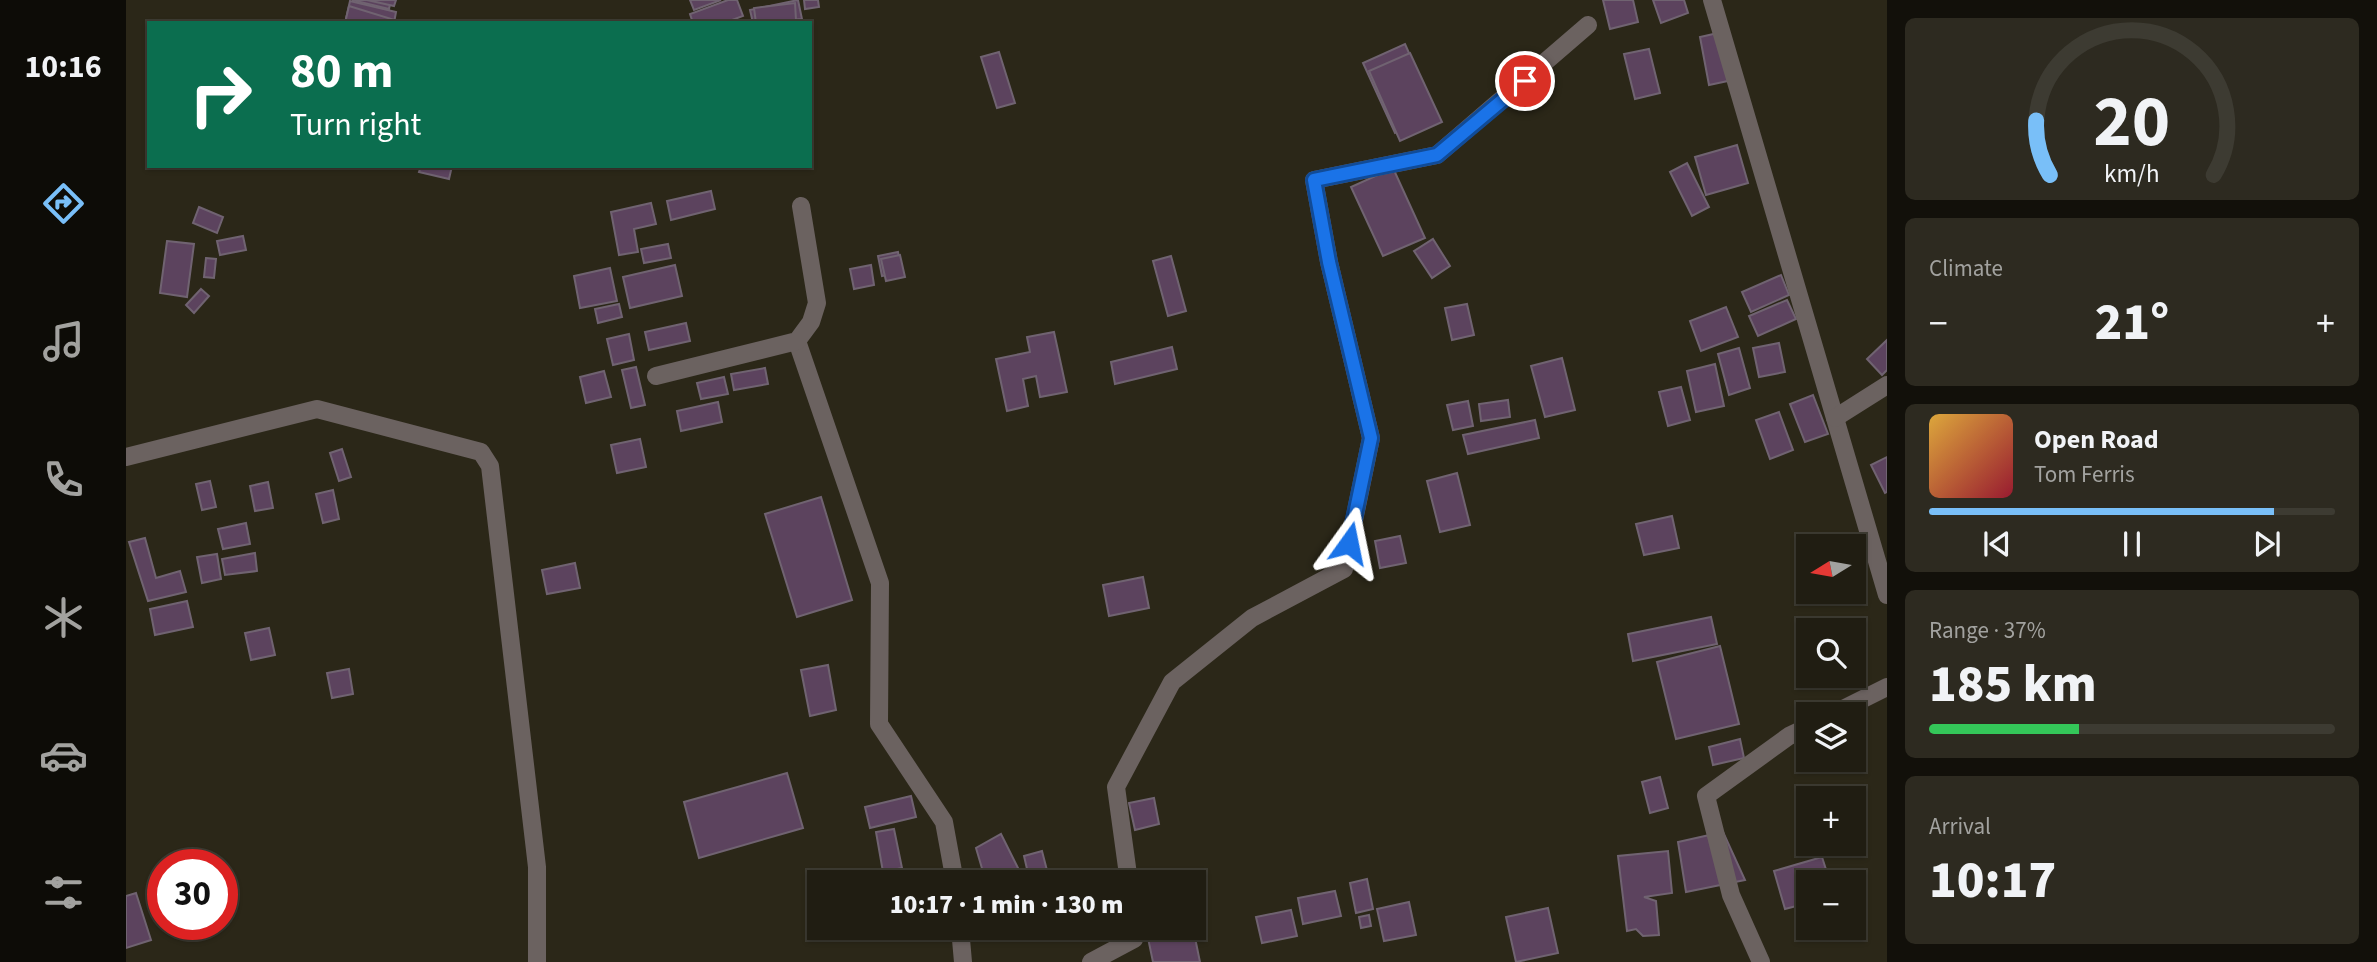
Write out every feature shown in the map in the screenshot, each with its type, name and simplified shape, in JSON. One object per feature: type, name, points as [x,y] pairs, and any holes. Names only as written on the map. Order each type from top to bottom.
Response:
[{"type":"street","points":[[1712,0],[1887,594]]},
{"type":"street","points":[[1127,870],[1116,787],[1172,682],[1252,618],[1344,569],[1371,438],[1329,262],[1314,180],[1437,155],[1588,25]]},
{"type":"street","points":[[656,376],[797,341],[811,322],[817,303],[801,206]]},
{"type":"street","points":[[797,341],[880,583],[879,724],[944,822],[953,870]]},
{"type":"street","points":[[1835,418],[1887,385]]},
{"type":"street","points":[[126,457],[317,409],[481,452],[490,466],[537,867],[537,962]]},
{"type":"street","points":[[1857,702],[1887,687]]},
{"type":"street","points":[[1761,962],[1731,895],[1706,796],[1796,733]]},
{"type":"street","points":[[961,940],[963,962]]},
{"type":"street","points":[[1091,962],[1132,940]]},
{"type":"building","points":[[352,0],[391,0],[389,9]]},
{"type":"building","points":[[367,0],[396,0],[394,6]]},
{"type":"building","points":[[690,0],[721,0],[694,10]]},
{"type":"building","points":[[728,0],[737,0],[743,16],[729,21],[692,21],[690,14]]},
{"type":"building","points":[[798,0],[802,19],[753,21],[750,10]]},
{"type":"building","points":[[804,0],[818,0],[819,7],[805,9]]},
{"type":"building","points":[[1603,0],[1633,0],[1638,22],[1610,29]]},
{"type":"building","points":[[1653,0],[1684,0],[1688,13],[1661,23]]},
{"type":"building","points":[[350,1],[396,12],[394,21],[345,21]]},
{"type":"building","points":[[795,3],[796,20],[756,21],[754,8]]},
{"type":"building","points":[[349,6],[398,21],[345,21]]},
{"type":"building","points":[[1718,33],[1728,81],[1709,85],[1700,37]]},
{"type":"building","points":[[1405,44],[1436,114],[1395,133],[1363,63]]},
{"type":"building","points":[[1649,49],[1660,93],[1635,99],[1624,54]]},
{"type":"building","points":[[999,52],[1015,103],[997,108],[981,57]]},
{"type":"building","points":[[1410,53],[1442,122],[1400,141],[1369,71]]},
{"type":"building","points":[[1737,145],[1748,183],[1706,195],[1695,157]]},
{"type":"building","points":[[1687,163],[1709,207],[1692,216],[1670,172]]},
{"type":"building","points":[[420,168],[452,168],[449,179],[419,172]]},
{"type":"building","points":[[1393,168],[1425,238],[1383,256],[1351,187]]},
{"type":"building","points":[[711,191],[715,209],[671,220],[667,201]]},
{"type":"building","points":[[651,203],[656,224],[634,229],[638,252],[619,255],[611,212]]},
{"type":"building","points":[[199,207],[223,217],[217,233],[193,223]]},
{"type":"building","points":[[243,236],[246,250],[220,255],[217,241]]},
{"type":"building","points":[[1433,239],[1450,266],[1432,278],[1414,251]]},
{"type":"building","points":[[167,241],[194,244],[187,297],[160,293]]},
{"type":"building","points":[[668,244],[671,258],[644,263],[641,249]]},
{"type":"building","points":[[898,252],[902,272],[882,276],[878,256]]},
{"type":"building","points":[[900,255],[905,277],[886,281],[881,259]]},
{"type":"building","points":[[1171,256],[1186,311],[1168,316],[1153,261]]},
{"type":"building","points":[[206,258],[216,259],[214,278],[204,277]]},
{"type":"building","points":[[675,265],[682,296],[630,308],[623,277]]},
{"type":"building","points":[[871,265],[874,285],[854,289],[850,269]]},
{"type":"building","points":[[610,268],[617,301],[580,308],[574,276]]},
{"type":"building","points":[[1781,275],[1789,295],[1751,312],[1742,292]]},
{"type":"building","points":[[201,289],[209,296],[194,313],[186,305]]},
{"type":"building","points":[[1787,300],[1796,319],[1758,336],[1749,316]]},
{"type":"building","points":[[619,304],[622,317],[598,323],[595,309]]},
{"type":"building","points":[[1467,304],[1474,335],[1452,340],[1445,308]]},
{"type":"building","points":[[1726,307],[1738,337],[1701,351],[1690,321]]},
{"type":"building","points":[[686,323],[690,341],[649,350],[645,332]]},
{"type":"building","points":[[1054,332],[1067,392],[1040,397],[1036,376],[1023,379],[1028,406],[1007,411],[996,359],[1030,352],[1027,337]]},
{"type":"building","points":[[629,334],[634,360],[613,365],[607,339]]},
{"type":"building","points":[[1887,340],[1887,370],[1882,375],[1867,359]]},
{"type":"building","points":[[1779,343],[1785,372],[1759,377],[1753,348]]},
{"type":"building","points":[[1172,347],[1177,369],[1115,384],[1111,362]]},
{"type":"building","points":[[1739,348],[1750,388],[1729,395],[1718,354]]},
{"type":"building","points":[[1562,358],[1575,410],[1545,417],[1531,366]]},
{"type":"building","points":[[1715,364],[1724,406],[1696,412],[1687,371]]},
{"type":"building","points":[[636,367],[645,405],[631,408],[622,370]]},
{"type":"building","points":[[765,368],[768,384],[734,390],[731,374]]},
{"type":"building","points":[[604,371],[611,397],[586,403],[580,377]]},
{"type":"building","points":[[724,377],[728,394],[701,399],[697,383]]},
{"type":"building","points":[[1681,387],[1690,420],[1668,426],[1659,392]]},
{"type":"building","points":[[1813,395],[1828,434],[1805,442],[1790,404]]},
{"type":"building","points":[[1508,400],[1510,417],[1481,421],[1479,404]]},
{"type":"building","points":[[1468,401],[1473,426],[1453,430],[1447,405]]},
{"type":"building","points":[[718,402],[722,422],[681,431],[677,411]]},
{"type":"building","points":[[1779,412],[1793,450],[1770,459],[1756,420]]},
{"type":"building","points":[[1535,420],[1539,438],[1468,454],[1463,435]]},
{"type":"building","points":[[640,439],[646,467],[617,473],[611,445]]},
{"type":"building","points":[[342,449],[351,477],[339,481],[330,453]]},
{"type":"building","points":[[1887,457],[1887,492],[1885,493],[1871,465]]},
{"type":"building","points":[[1457,473],[1470,525],[1440,532],[1427,481]]},
{"type":"building","points":[[210,481],[216,507],[202,510],[196,484]]},
{"type":"building","points":[[268,482],[273,508],[255,511],[250,486]]},
{"type":"building","points":[[333,490],[339,519],[323,523],[316,494]]},
{"type":"building","points":[[821,497],[852,600],[797,617],[765,514]]},
{"type":"building","points":[[1672,516],[1679,548],[1644,555],[1636,524]]},
{"type":"building","points":[[246,523],[250,544],[223,549],[218,529]]},
{"type":"building","points":[[1400,536],[1406,563],[1380,568],[1375,541]]},
{"type":"building","points":[[145,538],[156,578],[180,571],[186,592],[148,601],[129,542]]},
{"type":"building","points":[[255,553],[257,571],[225,575],[222,559]]},
{"type":"building","points":[[217,554],[221,579],[202,583],[197,557]]},
{"type":"building","points":[[575,563],[580,588],[547,594],[542,570]]},
{"type":"building","points":[[1143,577],[1149,608],[1109,616],[1103,585]]},
{"type":"building","points":[[187,601],[193,627],[155,635],[150,609]]},
{"type":"building","points":[[1711,617],[1717,644],[1633,661],[1628,634]]},
{"type":"building","points":[[269,628],[275,655],[251,660],[245,633]]},
{"type":"building","points":[[1720,646],[1739,724],[1676,739],[1657,662]]},
{"type":"building","points":[[828,665],[836,710],[810,716],[801,670]]},
{"type":"building","points":[[349,669],[353,694],[332,698],[327,673]]},
{"type":"building","points":[[1740,739],[1744,758],[1713,765],[1709,747]]},
{"type":"building","points":[[787,773],[803,828],[699,858],[684,802]]},
{"type":"building","points":[[1660,777],[1668,808],[1650,813],[1642,782]]},
{"type":"building","points":[[911,796],[916,817],[870,828],[865,807]]},
{"type":"building","points":[[1154,798],[1159,824],[1135,830],[1129,803]]},
{"type":"building","points":[[894,829],[902,868],[883,870],[876,832]]},
{"type":"building","points":[[1723,832],[1745,880],[1686,892],[1678,842]]},
{"type":"building","points":[[1001,834],[1019,870],[982,870],[976,848]]},
{"type":"building","points":[[1042,851],[1047,870],[1027,870],[1024,856]]},
{"type":"building","points":[[1668,851],[1672,893],[1644,897],[1656,901],[1659,935],[1643,936],[1636,929],[1627,931],[1618,856]]},
{"type":"building","points":[[1822,857],[1826,870],[1796,870],[1796,906],[1785,909],[1774,871]]},
{"type":"building","points":[[1367,879],[1373,909],[1356,913],[1350,883]]},
{"type":"building","points":[[1335,891],[1341,916],[1303,924],[1298,898]]},
{"type":"building","points":[[136,893],[147,927],[147,940],[151,940],[126,948],[126,896]]},
{"type":"building","points":[[1409,902],[1416,935],[1384,941],[1377,909]]},
{"type":"building","points":[[1548,908],[1558,953],[1516,962],[1506,917]]},
{"type":"building","points":[[1291,910],[1297,936],[1262,943],[1256,917]]},
{"type":"building","points":[[1369,915],[1371,926],[1361,928],[1359,917]]},
{"type":"building","points":[[1148,940],[1195,940],[1200,962],[1153,962]]},
{"type":"route","points":[[1349,543],[1371,438],[1329,262],[1314,180],[1437,155],[1525,81]]}]
